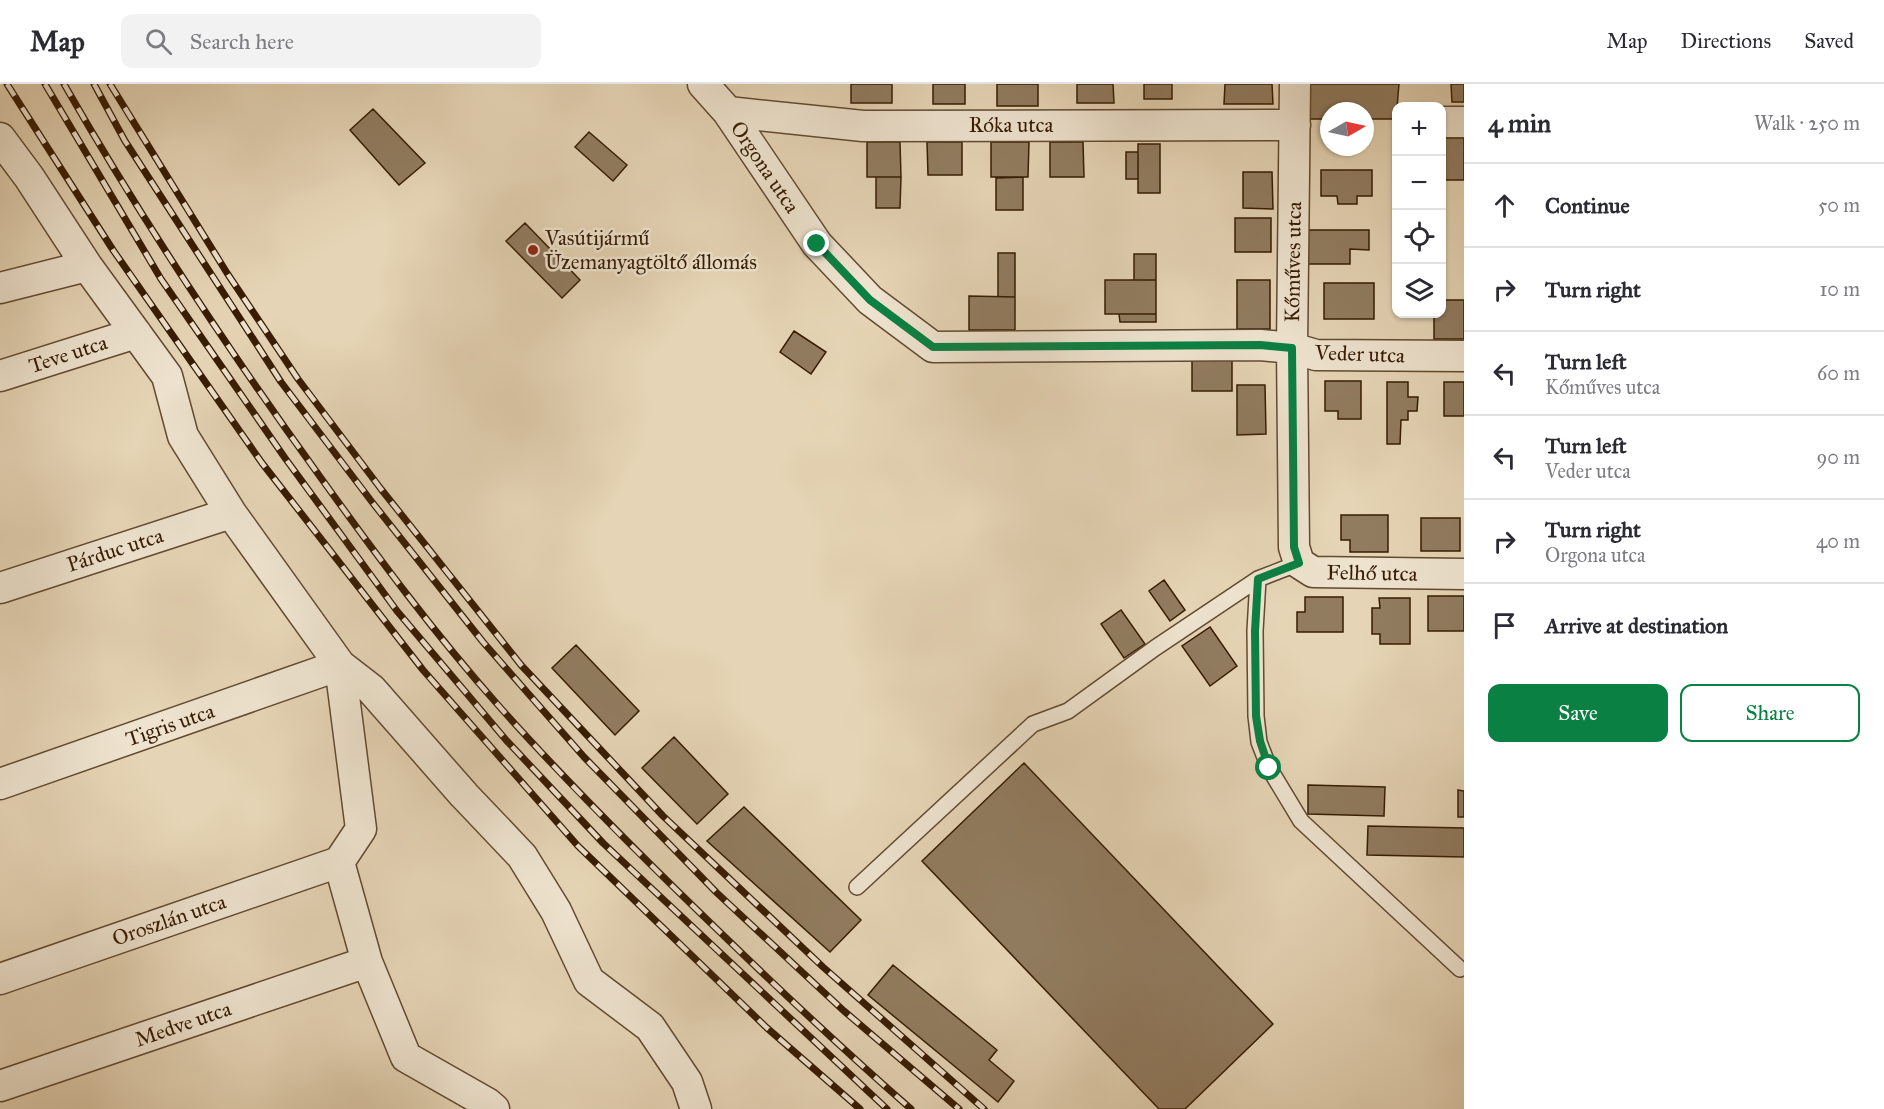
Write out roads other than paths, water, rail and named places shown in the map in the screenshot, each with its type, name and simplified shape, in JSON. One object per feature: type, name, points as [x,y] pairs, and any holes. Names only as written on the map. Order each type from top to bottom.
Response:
[{"type":"street","name":"Orgona utca","points":[[703,84],[728,112],[817,244],[870,300],[933,347]]},
{"type":"street","name":"Kőműves utca","points":[[1295,84],[1292,348],[1297,555]]},
{"type":"street","name":"Róka utca","points":[[728,112],[862,126],[1295,124]]},
{"type":"street","points":[[1446,122],[1464,122]]},
{"type":"street","points":[[0,138],[29,177],[87,266],[167,376],[183,436],[231,513],[340,665],[371,689],[464,795],[522,856],[556,911],[589,981],[650,1027],[687,1082],[696,1109]]},
{"type":"street","points":[[0,288],[87,266]]},
{"type":"street","name":"Teve utca","points":[[0,376],[136,333]]},
{"type":"street","name":"Veder utca","points":[[933,347],[1260,345],[1292,348],[1316,355],[1464,356]]},
{"type":"street","name":"Párduc utca","points":[[0,588],[231,513]]},
{"type":"street","name":"Felhő utca","points":[[1297,555],[1313,572],[1464,574]]},
{"type":"street","points":[[340,665],[361,829],[339,862],[367,962],[406,1058],[495,1109]]},
{"type":"street","name":"Tigris utca","points":[[0,784],[340,665]]},
{"type":"street","name":"Oroszlán utca","points":[[0,979],[339,862]]},
{"type":"street","name":"Medve utca","points":[[0,1086],[367,962]]},
{"type":"lane","points":[[856,887],[1033,724],[1068,711],[1146,653],[1297,555]]},
{"type":"lane","points":[[1258,579],[1255,631],[1256,716],[1260,741],[1269,768],[1301,821],[1460,969]]},
{"type":"railway","points":[[7,84],[113,250],[262,463],[423,670],[578,846],[767,1028],[860,1109]]},
{"type":"railway","points":[[45,84],[161,279],[285,458],[397,611],[506,740],[603,843],[887,1109]]},
{"type":"railway","points":[[64,84],[155,235],[253,382],[363,536],[451,650],[525,735],[637,851],[793,1002],[911,1109]]},
{"type":"railway","points":[[94,84],[125,141],[281,382],[483,642],[584,757],[717,893],[844,1011],[959,1109]]},
{"type":"railway","points":[[110,84],[227,273],[298,379],[381,489],[521,665],[663,816],[823,967],[984,1109]]},
{"type":"place","name":"Vasútijármű Üzemanyagtöltő állomás","points":[[533,250]]}]
